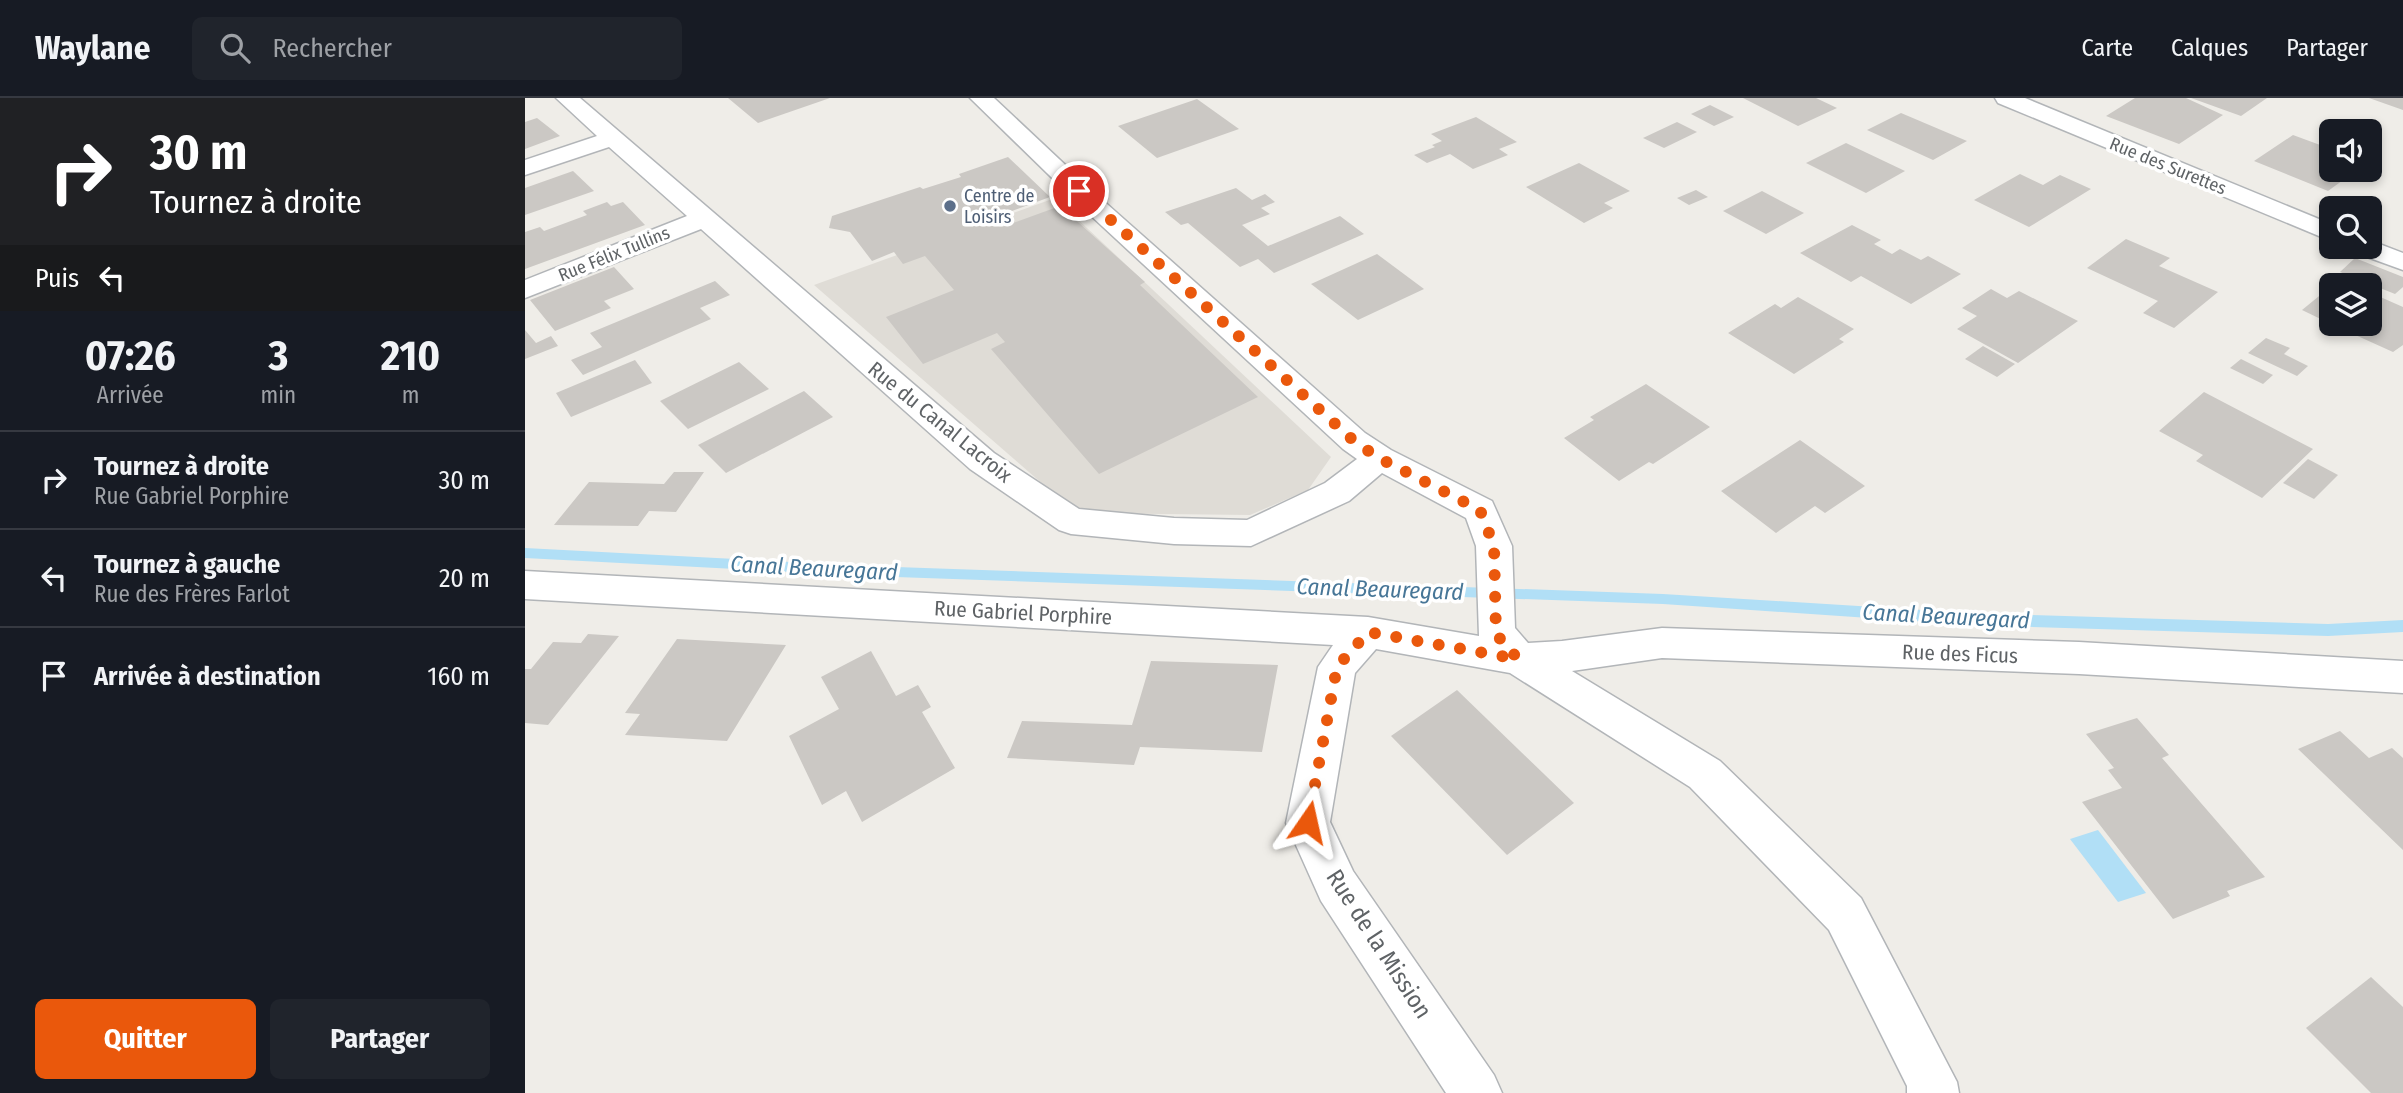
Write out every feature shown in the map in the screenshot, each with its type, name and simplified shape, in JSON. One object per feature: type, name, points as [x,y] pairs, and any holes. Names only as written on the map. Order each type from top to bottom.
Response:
[{"type":"street","name":"Rue du Canal Lacroix","points":[[567,98],[982,461],[1071,521],[1174,531],[1251,533],[1337,492],[1379,458]]},
{"type":"street","points":[[982,98],[1098,209],[1354,441],[1379,458],[1480,510],[1494,546],[1507,646],[1705,774],[1845,914],[1932,1082],[1933,1093]]},
{"type":"street","name":"Rue des Surettes","points":[[2006,98],[2319,228]]},
{"type":"street","points":[[525,168],[614,138]]},
{"type":"street","name":"Rue Félix Tullins","points":[[525,290],[710,225]]},
{"type":"street","points":[[2382,254],[2403,262]]},
{"type":"street","name":"Rue Gabriel Porphire","points":[[525,586],[1368,632],[1507,646]]},
{"type":"street","name":"Rue de la Mission","points":[[1368,632],[1337,667],[1308,822],[1337,886],[1476,1093]]},
{"type":"street","name":"Rue des Ficus","points":[[1507,646],[1562,657],[1662,643],[2079,658],[2403,677]]},
{"type":"shaded area","points":[[1055,198],[1331,457],[1308,490],[1250,515],[1076,513],[814,285]]},
{"type":"water","points":[[2098,830],[2146,893],[2118,902],[2070,839]]},
{"type":"building","points":[[728,98],[830,98],[758,123]]},
{"type":"building","points":[[1743,98],[1816,98],[1837,108],[1798,126]]},
{"type":"building","points":[[2135,98],[2186,98],[2223,115],[2179,144],[2106,116]]},
{"type":"building","points":[[2191,98],[2267,98],[2241,116]]},
{"type":"building","points":[[2369,98],[2403,98],[2403,110]]},
{"type":"building","points":[[1197,99],[1239,129],[1157,158],[1118,126]]},
{"type":"building","points":[[1710,105],[1734,117],[1714,126],[1691,114]]},
{"type":"building","points":[[1901,113],[1967,141],[1933,160],[1867,130]]},
{"type":"building","points":[[1476,117],[1517,142],[1499,149],[1508,155],[1473,169],[1450,154],[1427,163],[1414,155],[1435,147],[1432,145],[1442,141],[1431,134]]},
{"type":"building","points":[[537,118],[560,136],[525,149],[525,122]]},
{"type":"building","points":[[1677,122],[1697,132],[1664,148],[1643,138]]},
{"type":"building","points":[[2293,135],[2319,145],[2319,182],[2340,182],[2328,191],[2254,161]]},
{"type":"building","points":[[1846,143],[1905,171],[1866,193],[1806,163]]},
{"type":"building","points":[[1008,157],[1050,197],[993,218],[1002,227],[1060,206],[1145,282],[1140,285],[1258,397],[1099,474],[991,349],[1005,342],[997,333],[923,364],[886,317],[954,290],[925,256],[903,264],[894,252],[872,261],[850,232],[829,228],[832,216],[920,187],[923,189],[961,177],[959,174]]},
{"type":"building","points":[[1579,163],[1630,191],[1604,203],[1613,208],[1584,223],[1526,187]]},
{"type":"building","points":[[573,171],[594,191],[525,215],[525,188]]},
{"type":"building","points":[[2020,174],[2043,185],[2060,175],[2091,189],[2029,227],[1974,200]]},
{"type":"building","points":[[1236,188],[1252,200],[1265,194],[1275,202],[1261,208],[1270,214],[1242,225],[1268,246],[1340,216],[1364,234],[1274,273],[1258,259],[1240,267],[1188,223],[1181,225],[1165,212]]},
{"type":"building","points":[[1696,190],[1708,197],[1689,205],[1677,198]]},
{"type":"building","points":[[1762,191],[1804,213],[1766,234],[1723,211]]},
{"type":"building","points":[[607,202],[611,206],[623,202],[645,225],[525,269],[525,232],[540,227],[544,231],[587,215],[583,211]]},
{"type":"building","points":[[1852,225],[1881,240],[1874,244],[1892,254],[1900,249],[1921,260],[1928,256],[1961,274],[1911,304],[1861,276],[1851,282],[1800,253]]},
{"type":"building","points":[[2126,239],[2170,258],[2159,266],[2218,292],[2174,328],[2143,313],[2158,301],[2087,268]]},
{"type":"building","points":[[1377,254],[1424,289],[1358,320],[1311,284]]},
{"type":"building","points":[[2354,259],[2358,259],[2403,277],[2403,287],[2395,294],[2382,289],[2382,273],[2340,272]]},
{"type":"building","points":[[614,267],[634,289],[604,301],[611,308],[555,331],[530,300]]},
{"type":"building","points":[[715,281],[730,295],[700,308],[711,319],[583,375],[571,360],[602,347],[590,333]]},
{"type":"building","points":[[1991,289],[2007,298],[2019,291],[2078,321],[2018,363],[1957,329],[1977,316],[1962,308]]},
{"type":"building","points":[[2319,296],[2319,318],[2302,310]]},
{"type":"building","points":[[1798,297],[1854,329],[1839,339],[1844,342],[1794,374],[1728,333],[1775,304],[1781,308]]},
{"type":"building","points":[[2382,298],[2403,307],[2403,345],[2393,352],[2358,336],[2382,336]]},
{"type":"building","points":[[525,330],[536,343],[551,336],[558,346],[525,359]]},
{"type":"building","points":[[2266,338],[2290,348],[2284,354],[2308,366],[2297,376],[2248,353]]},
{"type":"building","points":[[1983,346],[2015,364],[1997,377],[1965,359]]},
{"type":"building","points":[[2241,359],[2273,375],[2263,384],[2230,368]]},
{"type":"building","points":[[635,360],[652,383],[571,417],[556,393]]},
{"type":"building","points":[[739,362],[769,389],[688,429],[660,401]]},
{"type":"building","points":[[1646,384],[1710,427],[1653,464],[1649,462],[1619,481],[1564,438],[1594,420],[1590,417]]},
{"type":"building","points":[[804,391],[833,417],[726,473],[698,445]]},
{"type":"building","points":[[2204,392],[2313,449],[2262,498],[2196,461],[2203,455],[2159,431]]},
{"type":"building","points":[[1800,440],[1865,486],[1825,513],[1815,506],[1776,533],[1721,491]]},
{"type":"building","points":[[2308,459],[2338,475],[2314,499],[2283,483]]},
{"type":"building","points":[[674,472],[704,472],[676,512],[649,511],[638,526],[554,525],[589,482],[664,484]]},
{"type":"building","points":[[588,634],[619,636],[548,725],[525,723],[525,669],[531,669],[553,642],[581,643]]},
{"type":"building","points":[[677,639],[786,645],[727,741],[625,735],[640,714],[625,713]]},
{"type":"building","points":[[871,651],[896,696],[918,685],[931,707],[922,712],[955,768],[862,822],[846,791],[822,805],[789,736],[839,709],[821,677]]},
{"type":"building","points":[[1151,661],[1278,665],[1262,752],[1140,747],[1134,765],[1007,758],[1022,721],[1132,725]]},
{"type":"building","points":[[1457,690],[1574,803],[1507,855],[1391,736]]},
{"type":"building","points":[[2137,718],[2169,755],[2162,758],[2265,877],[2227,891],[2230,896],[2173,919],[2082,802],[2122,788],[2108,770],[2114,768],[2086,734]]},
{"type":"building","points":[[2340,731],[2369,758],[2392,748],[2403,758],[2403,850],[2298,749]]},
{"type":"building","points":[[2371,977],[2403,1007],[2403,1093],[2371,1093],[2306,1028]]},
{"type":"waterway","name":"Canal Beauregard","points":[[525,553],[867,571],[1663,599],[1971,619],[2328,630],[2403,626]]},
{"type":"place","name":"Centre de Loisirs","points":[[950,206]]},
{"type":"route","points":[[1079,191],[1354,441],[1379,458],[1480,510],[1494,546],[1496,634],[1518,659],[1368,632],[1337,667],[1308,822]]}]
